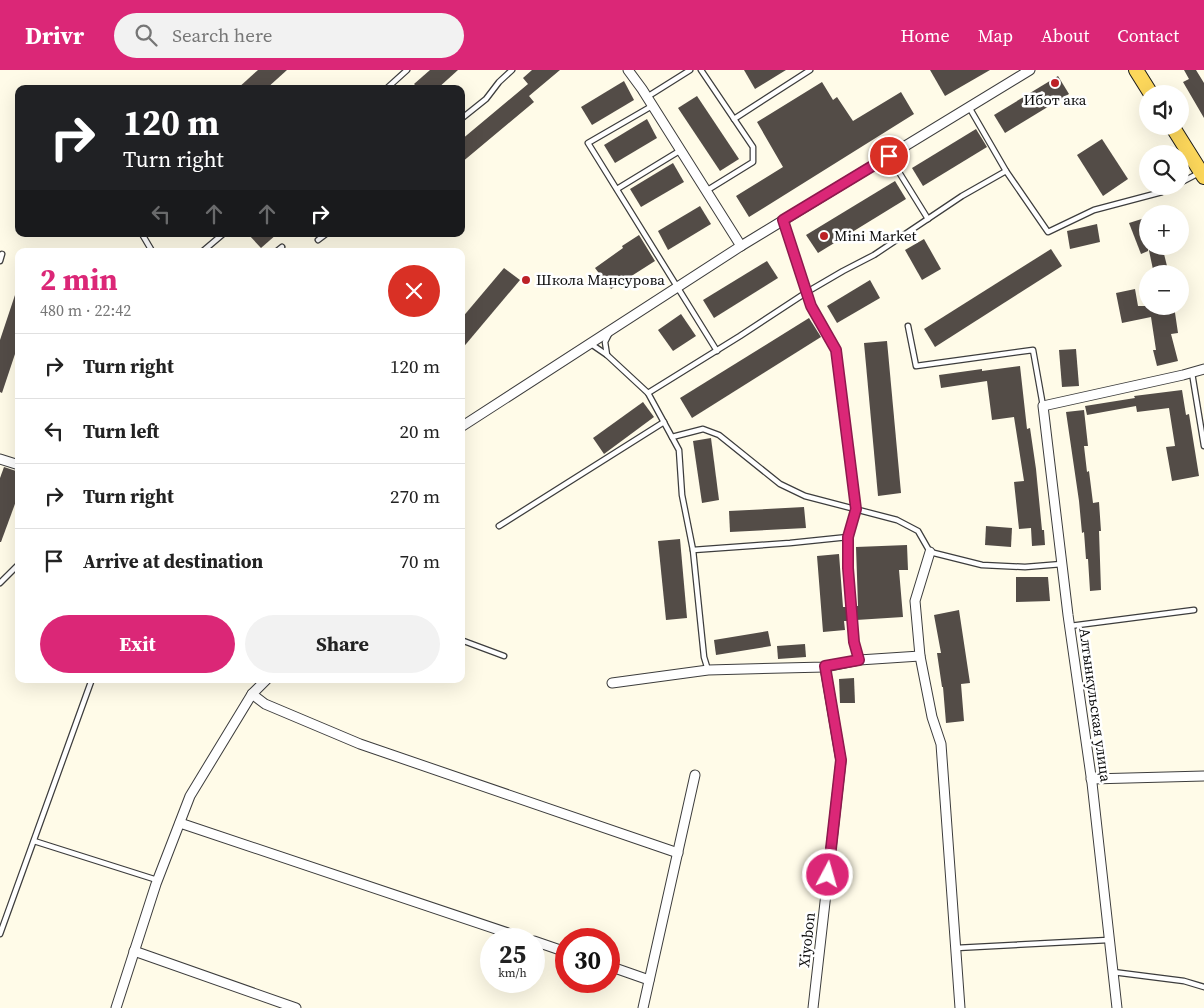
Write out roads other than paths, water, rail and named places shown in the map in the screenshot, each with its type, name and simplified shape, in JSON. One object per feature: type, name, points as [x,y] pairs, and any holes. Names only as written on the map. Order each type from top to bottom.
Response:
[{"type":"main road","points":[[1136,70],[1145,85]]},
{"type":"main road","points":[[1178,135],[1202,175]]},
{"type":"street","points":[[628,70],[741,246]]},
{"type":"street","points":[[465,424],[741,246],[1030,70]]},
{"type":"street","points":[[1043,406],[1204,369]]},
{"type":"street","name":"Алтынкульская улица","points":[[1043,406],[1091,778],[1117,1008]]},
{"type":"street","points":[[0,459],[15,464]]},
{"type":"street","points":[[930,552],[915,601],[920,656],[932,717],[941,744],[960,1008]]},
{"type":"street","points":[[612,683],[708,670],[825,666],[859,660],[920,656]]},
{"type":"street","name":"Xiyobon","points":[[813,1008],[841,760],[825,666]]},
{"type":"street","points":[[116,1008],[157,880],[190,796],[252,694],[263,683]]},
{"type":"street","points":[[252,694],[265,704],[360,744],[678,852]]},
{"type":"street","points":[[643,1008],[695,775]]},
{"type":"street","points":[[1091,778],[1204,776]]},
{"type":"street","points":[[180,823],[493,928]]},
{"type":"street","points":[[134,951],[296,1008]]},
{"type":"street","points":[[620,970],[650,980]]},
{"type":"lane","points":[[390,85],[407,70]]},
{"type":"lane","points":[[465,116],[486,99],[499,82],[512,70]]},
{"type":"lane","points":[[647,97],[690,70]]},
{"type":"lane","points":[[701,70],[753,148],[753,162],[706,191]]},
{"type":"lane","points":[[734,119],[810,70]]},
{"type":"lane","points":[[652,105],[588,143],[717,350]]},
{"type":"lane","points":[[969,107],[1006,171],[1048,232],[1094,210],[1151,195]]},
{"type":"lane","points":[[616,189],[681,150]]},
{"type":"lane","points":[[889,156],[928,219]]},
{"type":"lane","points":[[648,393],[807,292],[874,256],[962,196],[1006,171]]},
{"type":"lane","points":[[1189,180],[1202,175]]},
{"type":"lane","points":[[783,220],[811,306],[836,350],[856,509],[848,537],[848,568],[854,642],[859,660]]},
{"type":"lane","points":[[144,237],[150,248]]},
{"type":"lane","points":[[206,248],[219,237]]},
{"type":"lane","points":[[318,240],[322,237]]},
{"type":"lane","points":[[0,260],[2,254]]},
{"type":"lane","points":[[908,326],[916,366],[1033,350],[1043,406]]},
{"type":"lane","points":[[607,355],[604,342],[609,333]]},
{"type":"lane","points":[[590,344],[607,355],[648,393],[679,450],[682,494],[693,550],[704,657],[708,670]]},
{"type":"lane","points":[[1192,373],[1204,446]]},
{"type":"lane","points":[[499,526],[664,422]]},
{"type":"lane","points":[[672,437],[704,429],[720,436],[780,484],[805,496],[897,520],[918,531],[930,552],[982,565],[1025,568],[1062,564]]},
{"type":"lane","points":[[693,550],[848,537]]},
{"type":"lane","points":[[0,583],[15,568]]},
{"type":"lane","points":[[1070,626],[1194,610]]},
{"type":"lane","points":[[465,641],[504,656]]},
{"type":"lane","points":[[0,934],[91,683]]},
{"type":"lane","points":[[34,841],[157,880]]},
{"type":"lane","points":[[956,948],[1108,940]]},
{"type":"lane","points":[[1112,972],[1184,981],[1204,987]]},
{"type":"place","name":"Ибот ака","points":[[1055,83]]},
{"type":"place","name":"Mini Market","points":[[824,236]]},
{"type":"place","name":"Школа Мансурова","points":[[526,280]]}]
